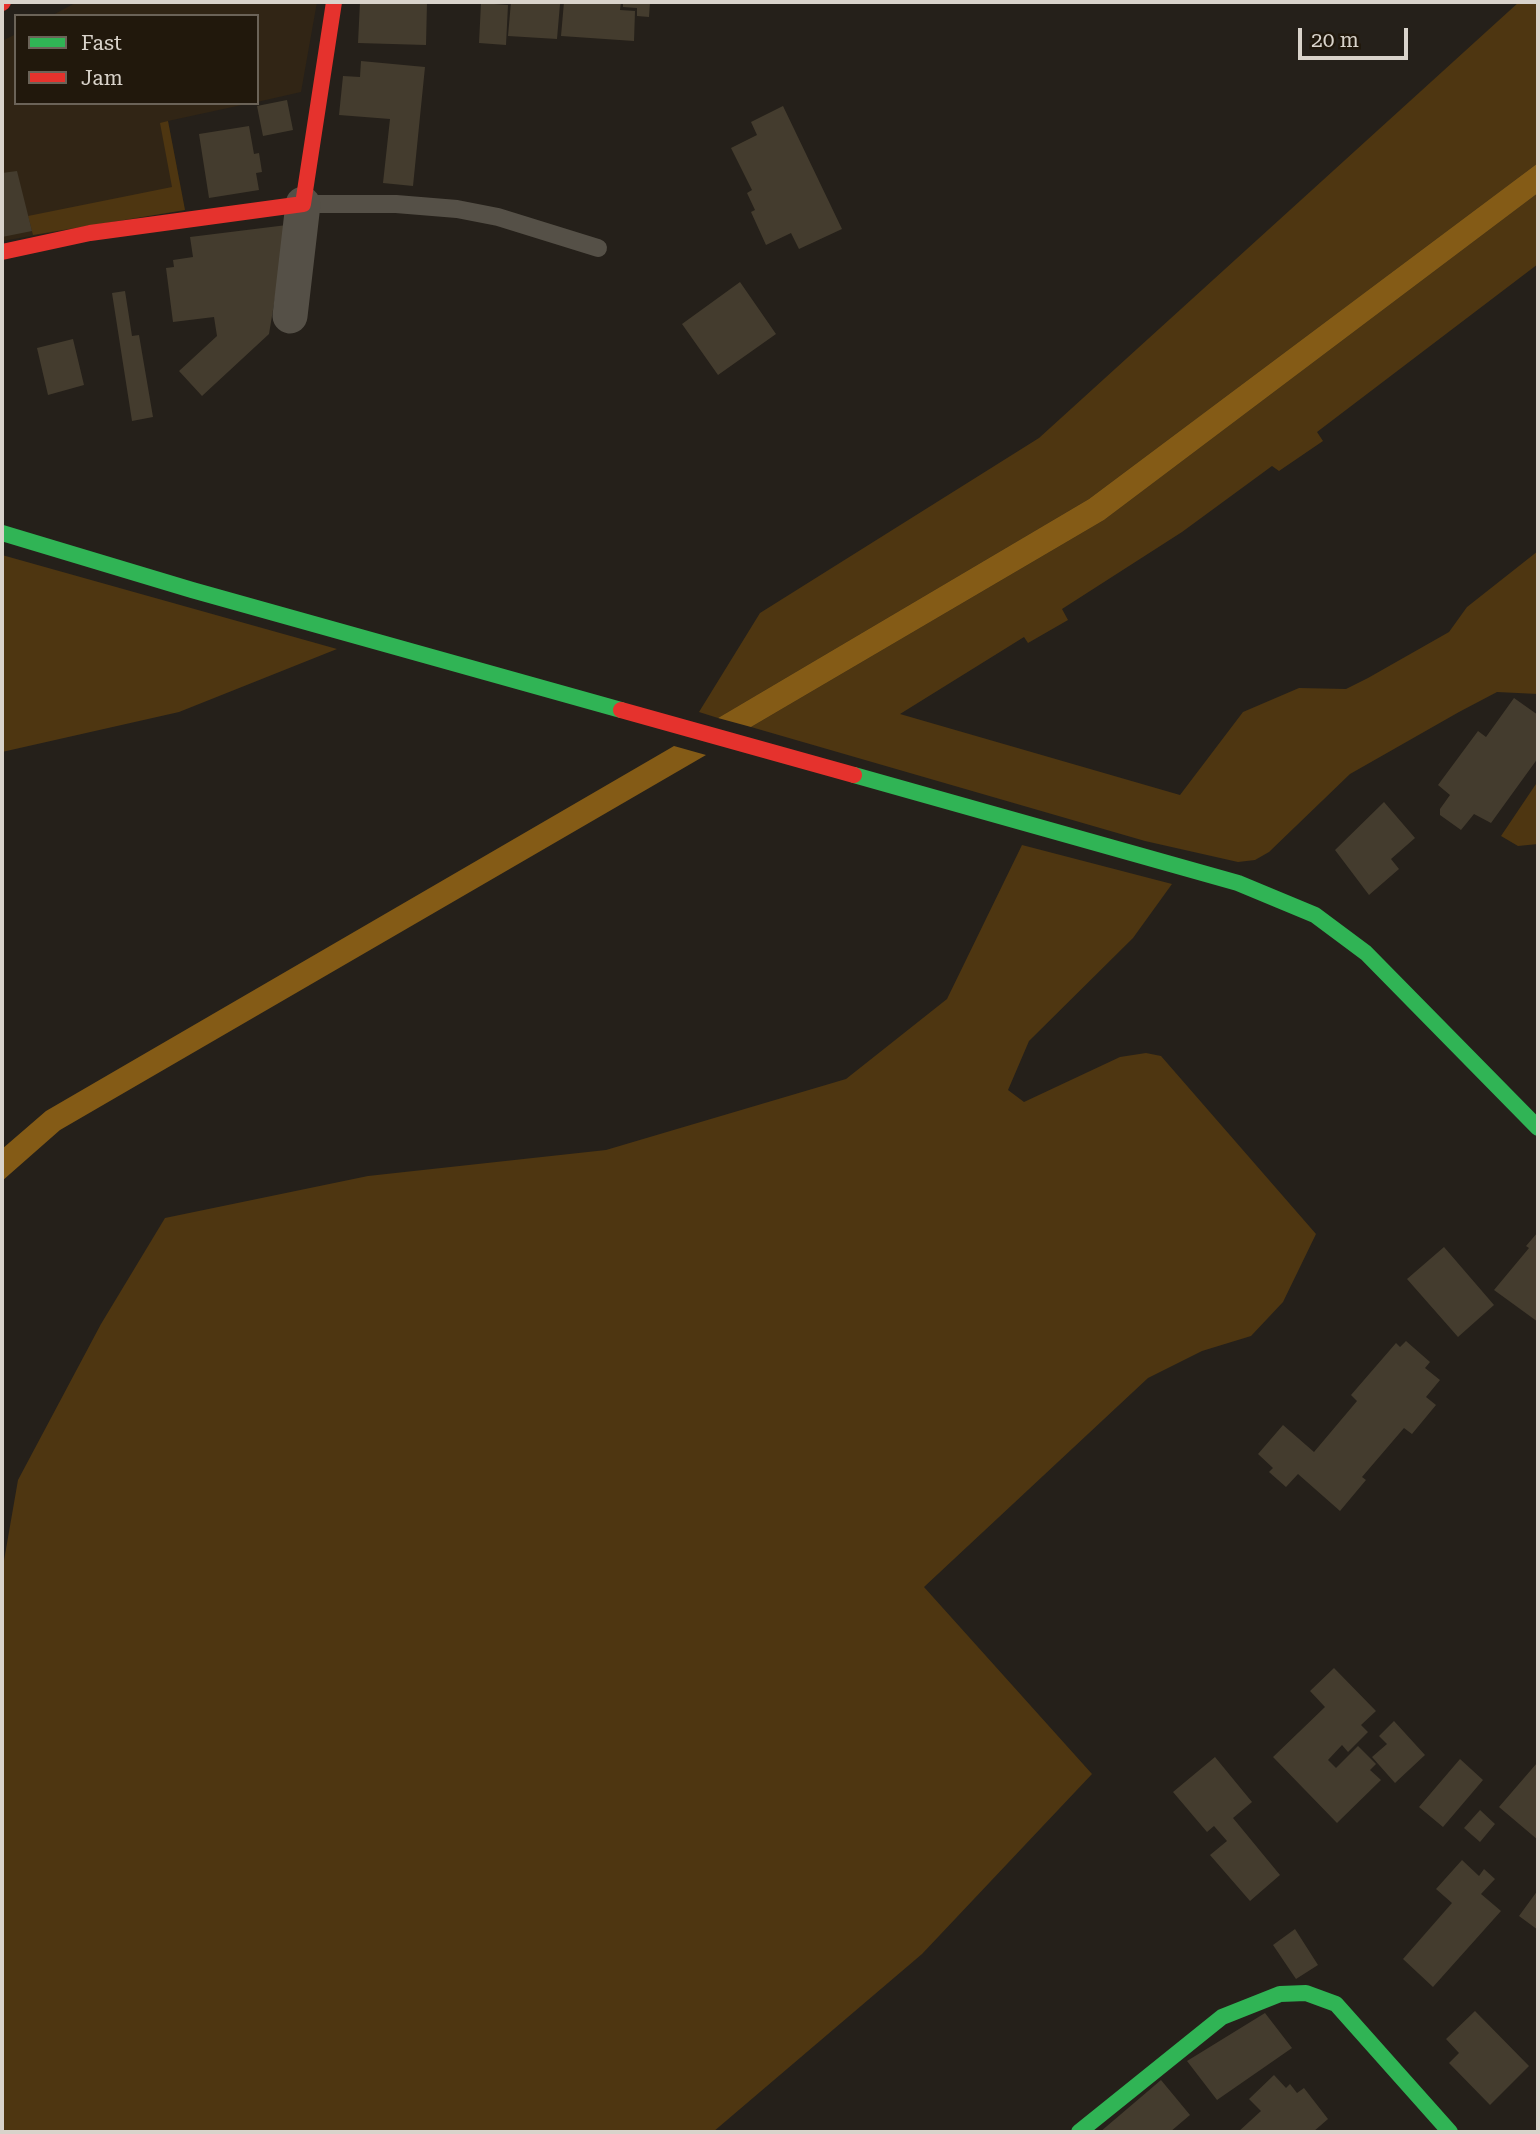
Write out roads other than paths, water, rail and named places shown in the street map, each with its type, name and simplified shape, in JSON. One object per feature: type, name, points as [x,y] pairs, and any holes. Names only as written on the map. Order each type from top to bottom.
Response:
[{"type":"street","points":[[290,316],[303,204],[334,2]]},
{"type":"street","points":[[2,251],[90,233],[303,204]]},
{"type":"street","points":[[2,533],[245,606],[1238,883],[1315,915],[1366,953],[1538,1128]]},
{"type":"street","points":[[1079,2132],[1222,2017],[1280,1994],[1306,1993],[1336,2004],[1450,2132]]},
{"type":"lane","points":[[303,204],[396,204],[457,209],[498,217],[598,248]]}]
